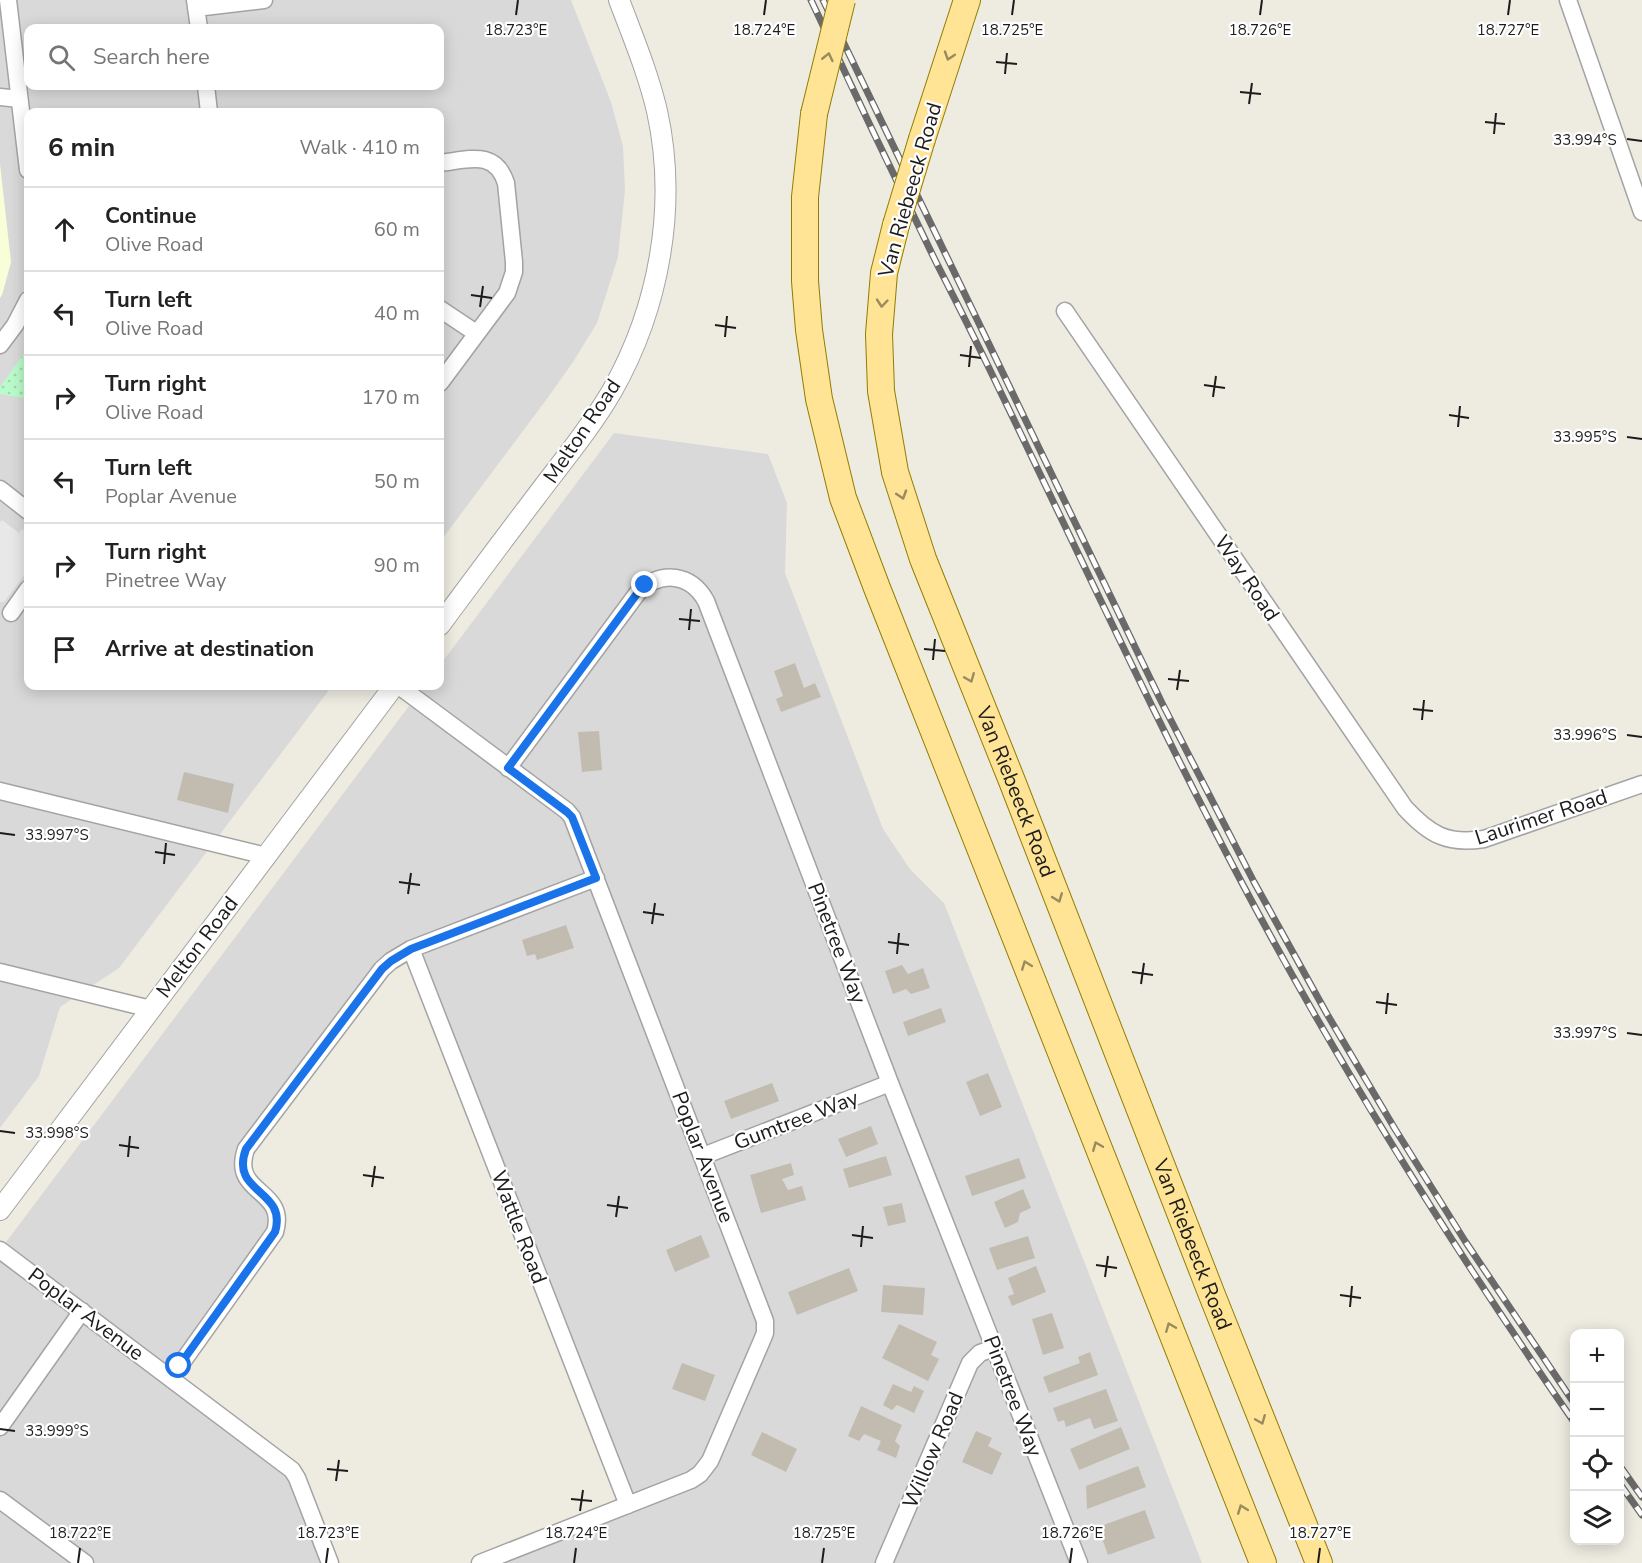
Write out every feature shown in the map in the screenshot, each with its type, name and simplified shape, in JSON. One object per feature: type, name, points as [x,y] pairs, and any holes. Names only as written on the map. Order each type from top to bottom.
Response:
[{"type":"main road","points":[[842,0],[814,114],[805,197],[805,281],[809,330],[819,399],[843,498],[1263,1563]]},
{"type":"main road","name":"Van Riebeeck Road","points":[[967,0],[922,139],[884,273],[879,334],[881,391],[895,472],[923,560],[1318,1563]]},
{"type":"street","points":[[8,0],[24,138]]},
{"type":"street","points":[[198,24],[196,4],[264,0]]},
{"type":"street","name":"Melton Road","points":[[444,620],[598,414],[624,368],[652,294],[660,257],[665,211],[665,168],[662,140],[642,58],[619,0]]},
{"type":"street","points":[[1568,0],[1642,212]]},
{"type":"street","points":[[206,90],[209,108]]},
{"type":"street","points":[[0,97],[19,99]]},
{"type":"street","points":[[444,163],[477,159],[489,160],[496,165],[506,183],[514,251],[514,273],[507,293],[444,377]]},
{"type":"street","points":[[0,345],[24,308]]},
{"type":"street","name":"Way Road","points":[[1065,311],[1405,808],[1419,823],[1439,836]]},
{"type":"street","points":[[444,312],[476,333]]},
{"type":"street","points":[[0,489],[24,507]]},
{"type":"street","name":"Pinetree Way","points":[[508,768],[639,591],[651,582],[666,577],[681,579],[698,590],[706,601],[890,1083],[1078,1563]]},
{"type":"street","points":[[11,613],[24,595]]},
{"type":"street","name":"Melton Road","points":[[0,1210],[391,690]]},
{"type":"street","name":"Poplar Avenue","points":[[404,690],[572,817],[765,1321],[765,1333],[710,1461],[700,1474],[691,1480],[511,1557],[480,1563]]},
{"type":"street","name":"Laurimer Road","points":[[1439,836],[1457,842],[1484,839],[1642,784]]},
{"type":"street","points":[[0,791],[266,856]]},
{"type":"street","points":[[171,1378],[275,1232],[278,1220],[274,1206],[245,1176],[243,1163],[246,1149],[382,969],[411,949],[596,878]]},
{"type":"street","name":"Wattle Road","points":[[411,949],[628,1505]]},
{"type":"street","points":[[0,972],[151,1009]]},
{"type":"street","name":"Gumtree Way","points":[[703,1156],[890,1083]]},
{"type":"street","name":"Poplar Avenue","points":[[0,1250],[292,1470],[330,1563]]},
{"type":"street","points":[[0,1427],[82,1311]]},
{"type":"street","name":"Willow Road","points":[[884,1563],[970,1364],[980,1353],[994,1348]]},
{"type":"street","points":[[0,1500],[84,1563]]},
{"type":"shaded area","points":[[0,0],[571,0],[611,102],[623,146],[625,190],[618,257],[597,323],[573,362],[444,537],[444,108],[24,108],[24,690],[329,690],[119,968],[60,1007],[39,1076],[0,1128]]},
{"type":"shaded area","points":[[0,164],[11,262],[0,298]]},
{"type":"shaded area","points":[[614,433],[768,454],[787,503],[785,573],[883,829],[910,869],[944,903],[1202,1563],[484,1563],[627,1506],[410,949],[400,954],[243,1157],[277,1220],[170,1378],[283,1463],[330,1563],[0,1563],[0,1250],[421,690],[444,690],[444,660]]},
{"type":"shaded area","points":[[2,520],[19,533],[22,529],[24,530],[24,575],[4,602],[0,602],[0,522]]},
{"type":"green space","points":[[24,354],[24,398],[0,394],[0,387]]},
{"type":"building","points":[[795,663],[804,688],[815,683],[821,697],[781,712],[776,699],[783,696],[774,671]]},
{"type":"building","points":[[599,731],[602,770],[582,772],[578,732]]},
{"type":"building","points":[[184,772],[234,784],[228,813],[177,800]]},
{"type":"building","points":[[566,925],[574,948],[537,960],[535,954],[527,956],[522,940]]},
{"type":"building","points":[[902,965],[908,974],[923,968],[930,988],[911,994],[906,989],[893,994],[885,971]]},
{"type":"building","points":[[941,1008],[946,1022],[908,1036],[903,1022]]},
{"type":"building","points":[[988,1073],[1002,1107],[980,1116],[966,1082]]},
{"type":"building","points":[[772,1083],[779,1101],[731,1119],[724,1101]]},
{"type":"building","points":[[871,1126],[878,1144],[846,1157],[838,1139]]},
{"type":"building","points":[[886,1156],[892,1175],[849,1188],[843,1169]]},
{"type":"building","points":[[1019,1158],[1026,1178],[972,1196],[965,1176]]},
{"type":"building","points":[[791,1163],[794,1175],[782,1179],[788,1190],[802,1186],[806,1200],[761,1213],[750,1175]]},
{"type":"building","points":[[1023,1189],[1031,1208],[1020,1213],[1018,1222],[1005,1228],[994,1202]]},
{"type":"building","points":[[902,1203],[906,1222],[888,1226],[883,1207]]},
{"type":"building","points":[[701,1235],[710,1257],[675,1272],[666,1250]]},
{"type":"building","points":[[1028,1236],[1035,1258],[997,1270],[989,1248]]},
{"type":"building","points":[[1036,1266],[1046,1292],[1012,1306],[1008,1296],[1014,1294],[1008,1278]]},
{"type":"building","points":[[849,1268],[858,1291],[797,1315],[788,1292]]},
{"type":"building","points":[[883,1285],[925,1288],[923,1315],[881,1312]]},
{"type":"building","points":[[1052,1313],[1064,1348],[1043,1355],[1032,1319]]},
{"type":"building","points":[[899,1324],[937,1342],[931,1355],[939,1359],[928,1381],[882,1358]]},
{"type":"building","points":[[1090,1352],[1098,1375],[1049,1393],[1043,1377],[1080,1363],[1078,1357]]},
{"type":"building","points":[[682,1363],[715,1375],[705,1401],[672,1389]]},
{"type":"building","points":[[893,1384],[911,1392],[914,1386],[924,1391],[914,1413],[897,1405],[892,1410],[883,1405]]},
{"type":"building","points":[[1106,1389],[1118,1421],[1094,1429],[1090,1418],[1066,1427],[1064,1420],[1058,1422],[1053,1408]]},
{"type":"building","points":[[861,1406],[902,1425],[895,1441],[900,1446],[896,1458],[877,1450],[881,1441],[864,1434],[859,1441],[848,1436]]},
{"type":"building","points":[[1121,1427],[1130,1449],[1079,1470],[1070,1449]]},
{"type":"building","points":[[976,1431],[992,1438],[988,1446],[1002,1453],[992,1475],[962,1462]]},
{"type":"building","points":[[762,1432],[797,1449],[786,1472],[751,1455]]},
{"type":"building","points":[[1138,1466],[1146,1487],[1087,1509],[1086,1486]]},
{"type":"building","points":[[1145,1510],[1155,1538],[1108,1555],[1098,1527]]},
{"type":"railway","points":[[811,0],[1150,701],[1242,883],[1319,1022],[1400,1158],[1485,1291],[1570,1416]]},
{"type":"railway","points":[[823,0],[1162,703],[1254,882],[1327,1014],[1395,1129],[1465,1241],[1570,1397]]},
{"type":"railway","points":[[1624,1472],[1642,1497]]},
{"type":"railway","points":[[1624,1490],[1642,1515]]},
{"type":"route","points":[[179,1366],[272,1238],[277,1226],[277,1213],[274,1206],[245,1176],[243,1156],[246,1149],[382,969],[400,954],[411,949],[596,878],[572,817],[508,768],[645,585]]}]
